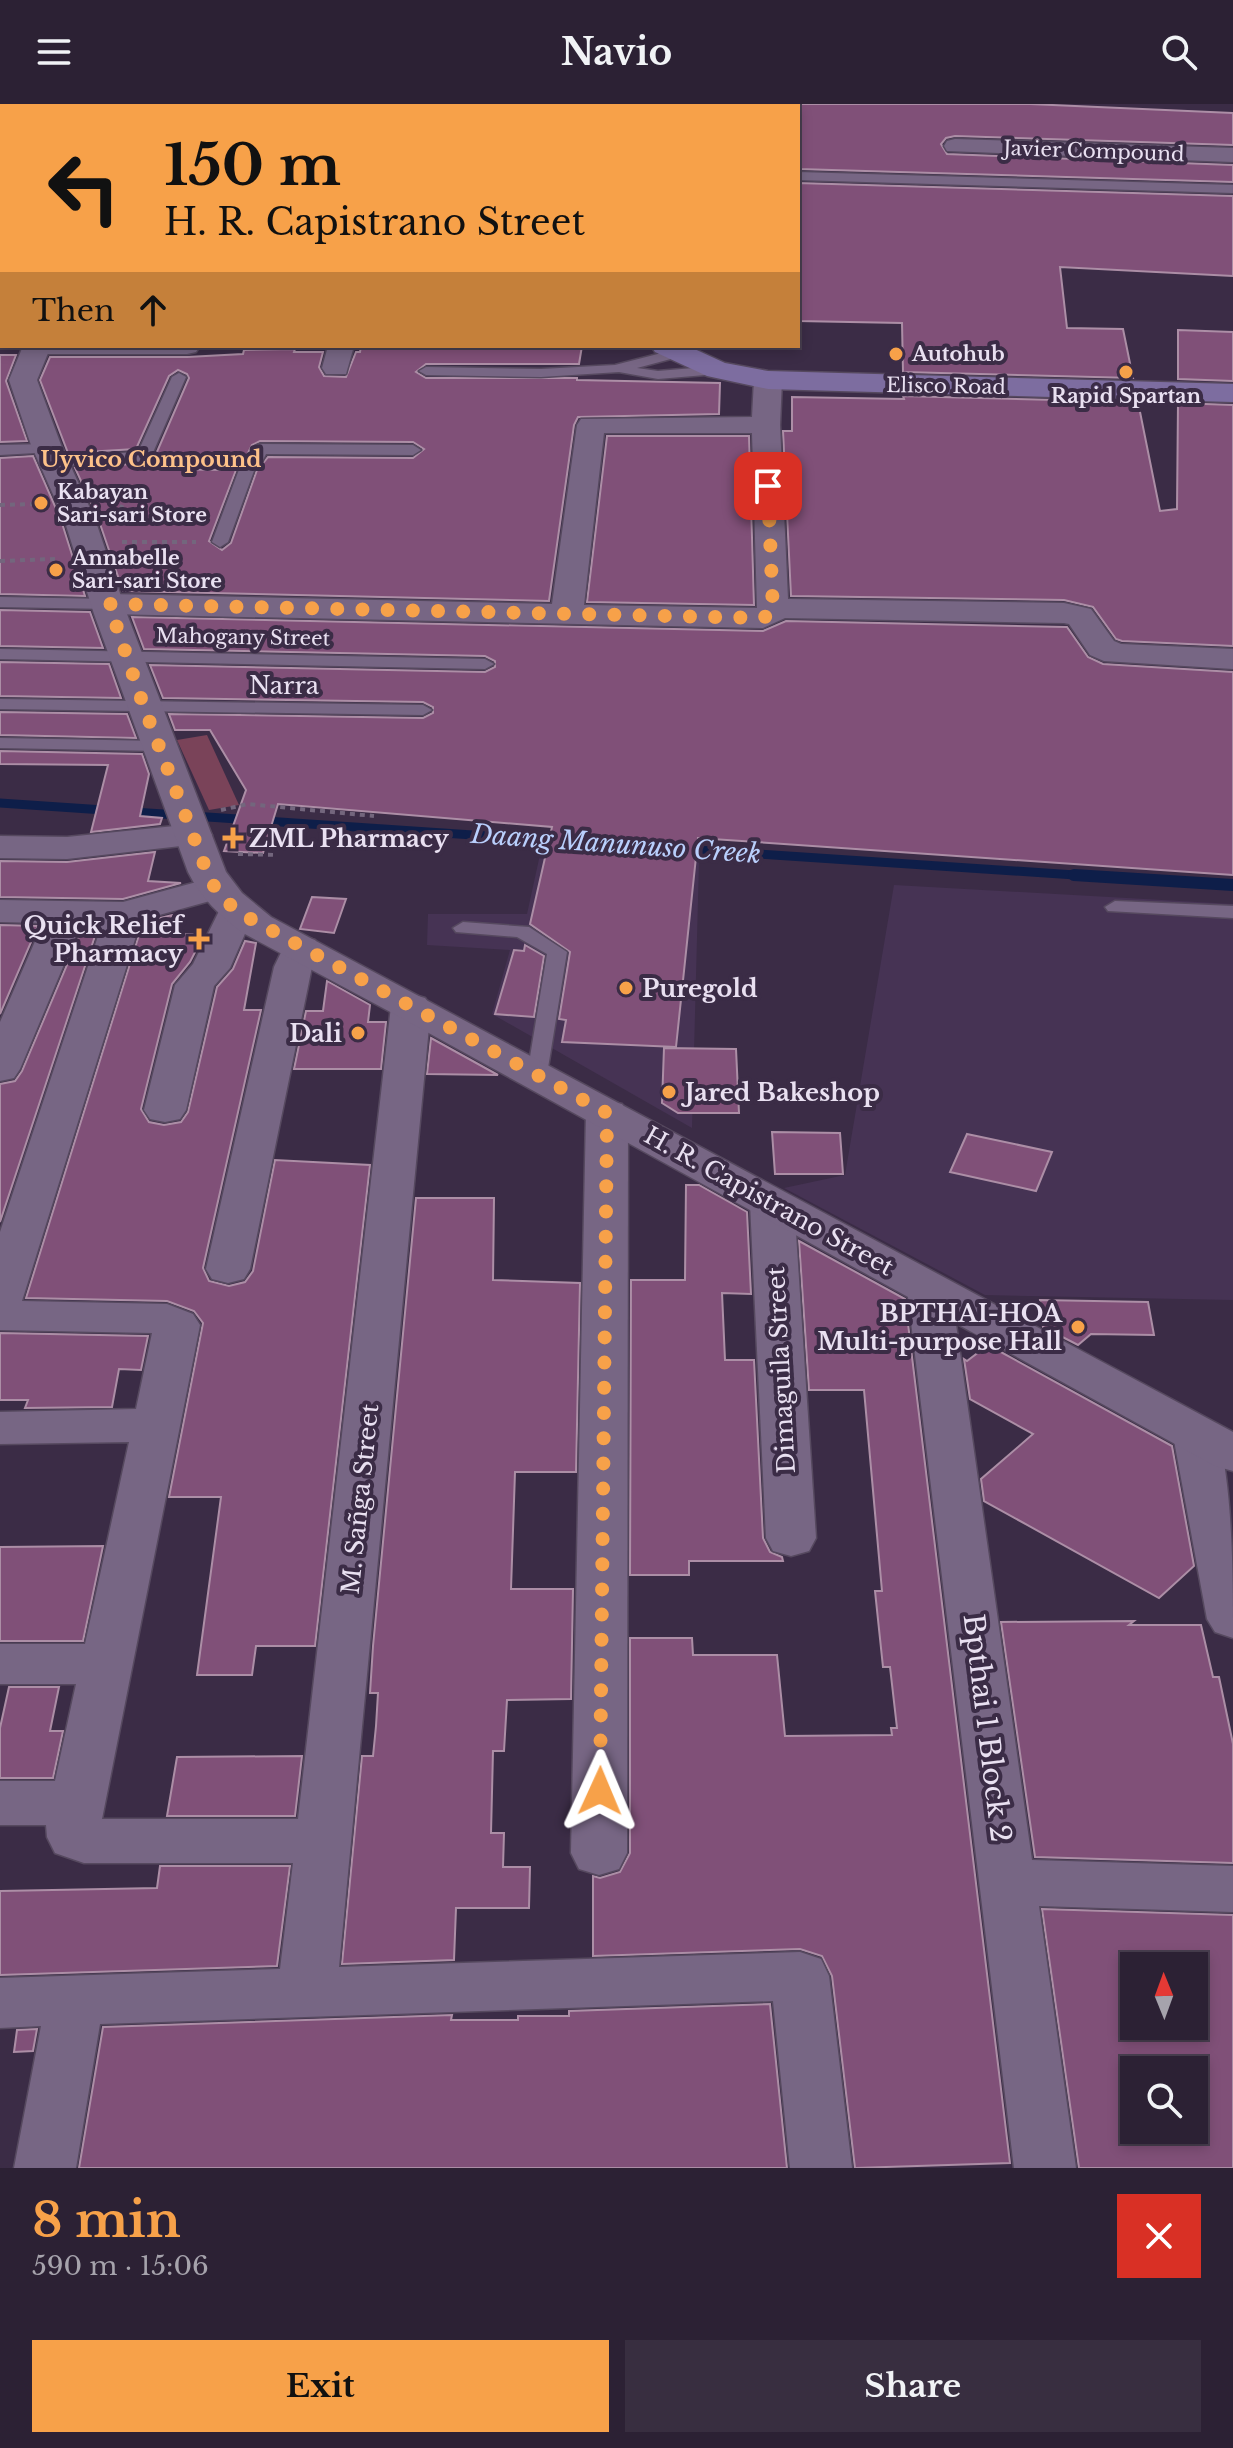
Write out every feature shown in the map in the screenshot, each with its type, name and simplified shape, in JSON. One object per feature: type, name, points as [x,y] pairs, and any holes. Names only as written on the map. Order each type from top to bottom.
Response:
[{"type":"main road","name":"Elisco Road","points":[[671,349],[717,370],[768,380],[1233,393]]},
{"type":"street","name":"Javier Compound","points":[[955,146],[1233,155]]},
{"type":"street","points":[[36,348],[23,380],[50,455],[82,525],[88,550],[159,746],[188,819],[226,899],[223,934],[210,970],[200,976],[195,985],[165,1110]]},
{"type":"street","points":[[768,380],[768,613]]},
{"type":"street","points":[[565,614],[591,425],[766,425]]},
{"type":"street","points":[[109,604],[565,614],[1064,613],[1080,616],[1102,648],[1116,654],[1233,659]]},
{"type":"street","points":[[0,847],[67,848],[188,819]]},
{"type":"street","points":[[0,911],[124,913],[226,899]]},
{"type":"street","name":"H. R. Capistrano Street","points":[[226,899],[301,948],[1215,1445]]},
{"type":"street","points":[[0,1069],[18,980],[67,911]]},
{"type":"street","points":[[0,1300],[124,913]]},
{"type":"street","points":[[228,1269],[293,967],[301,948]]},
{"type":"street","name":"M. Sañga Street","points":[[307,1992],[411,1006]]},
{"type":"street","points":[[599,1853],[607,1113]]},
{"type":"street","name":"Dimaguila Street","points":[[772,1203],[791,1538]]},
{"type":"street","name":"Bpthai 1 Block 2","points":[[929,1289],[1045,2168]]},
{"type":"street","points":[[0,1315],[167,1319],[176,1323],[73,1828],[75,1837],[84,1841],[324,1841]]},
{"type":"street","points":[[0,1428],[157,1425]]},
{"type":"street","points":[[1215,1445],[1233,1619]]},
{"type":"street","points":[[0,1664],[107,1664]]},
{"type":"street","points":[[0,1803],[78,1803]]},
{"type":"street","points":[[1007,1882],[1233,1889]]},
{"type":"street","points":[[0,2003],[800,1976],[821,2168]]},
{"type":"street","points":[[45,2168],[75,1999]]},
{"type":"lane","points":[[800,176],[1233,189]]},
{"type":"lane","points":[[615,369],[671,349]]},
{"type":"lane","points":[[426,371],[541,373],[615,369],[658,375],[717,370]]},
{"type":"lane","points":[[142,458],[179,377]]},
{"type":"lane","points":[[0,450],[249,463],[255,463],[260,449],[413,450]]},
{"type":"lane","points":[[220,542],[249,463]]},
{"type":"lane","points":[[0,602],[109,604]]},
{"type":"lane","name":"Mahogany Street","points":[[0,654],[485,664]]},
{"type":"lane","name":"Narra","points":[[0,704],[423,710]]},
{"type":"lane","points":[[0,743],[159,746]]},
{"type":"lane","points":[[1115,907],[1233,912]]},
{"type":"lane","points":[[463,928],[522,931],[557,952],[538,1075]]},
{"type":"path","points":[[108,517],[119,513],[142,458]]},
{"type":"path","points":[[0,561],[88,550],[220,542]]},
{"type":"path","points":[[188,819],[248,804],[374,816]]},
{"type":"shaded area","points":[[207,735],[239,805],[209,810],[177,740]]},
{"type":"shaded area","points":[[541,850],[699,862],[692,1128],[492,1014],[510,950],[427,945],[428,914],[527,914]]},
{"type":"shaded area","points":[[894,885],[1233,904],[1233,1300],[985,1295],[784,1188],[845,1175]]},
{"type":"building","points":[[800,104],[1030,104],[1233,113],[1233,145],[955,136],[946,138],[941,144],[947,154],[1233,165],[1233,182],[800,169]]},
{"type":"building","points":[[800,183],[1233,196],[1233,276],[1060,267],[1067,328],[1123,329],[1133,378],[903,372],[902,323],[800,321]]},
{"type":"building","points":[[1178,330],[1233,332],[1233,381],[1178,379]]},
{"type":"building","points":[[361,348],[582,348],[579,364],[426,364],[416,372],[426,378],[577,378],[720,383],[719,414],[578,417],[574,425],[549,601],[123,591],[98,518],[75,468],[132,464],[141,469],[236,470],[209,541],[222,550],[231,543],[257,470],[268,457],[413,458],[424,449],[413,442],[260,441],[252,445],[247,455],[156,454],[189,378],[178,370],[169,376],[136,449],[68,453],[40,380],[50,357],[187,357],[243,354],[244,350],[295,349],[294,352],[323,352],[319,367],[324,376],[346,377],[356,352],[360,352]]},
{"type":"building","points":[[0,355],[16,355],[6,381],[27,441],[0,442]]},
{"type":"building","points":[[903,396],[1138,402],[1160,511],[1177,509],[1178,403],[1233,405],[1233,646],[1122,641],[1116,639],[1093,607],[1064,600],[791,596],[783,431],[792,431],[792,397],[904,399]]},
{"type":"building","points":[[607,436],[749,436],[754,605],[587,602]]},
{"type":"building","points":[[33,456],[61,520],[85,596],[0,594],[0,458]]},
{"type":"building","points":[[0,610],[90,612],[103,648],[0,646]]},
{"type":"building","points":[[132,617],[763,631],[786,621],[1067,627],[1088,657],[1103,664],[1233,672],[1233,875],[698,838],[676,1047],[562,1042],[566,1020],[559,1019],[570,952],[530,924],[552,827],[278,804],[263,853],[224,851],[246,790],[210,730],[175,730],[169,714],[423,718],[433,713],[433,707],[423,702],[163,698],[150,665],[485,672],[495,667],[495,661],[485,656],[144,649]]},
{"type":"building","points":[[0,662],[109,664],[121,698],[0,696]]},
{"type":"building","points":[[0,712],[127,714],[136,738],[0,735]]},
{"type":"building","points":[[0,751],[142,754],[149,774],[140,816],[162,818],[160,824],[91,832],[108,765],[0,764]]},
{"type":"building","points":[[155,852],[148,881],[181,883],[123,899],[0,897],[0,861],[67,862]]},
{"type":"building","points":[[312,897],[346,899],[334,933],[300,929]]},
{"type":"building","points":[[172,915],[167,933],[204,935],[190,962],[172,984],[141,1109],[149,1122],[164,1125],[181,1122],[188,1112],[217,987],[233,969],[245,941],[256,943],[244,1010],[261,1010],[203,1268],[209,1281],[229,1286],[245,1282],[253,1271],[275,1160],[370,1165],[315,1646],[256,1646],[252,1675],[197,1675],[221,1497],[169,1497],[203,1323],[194,1311],[167,1301],[26,1298],[143,922]]},
{"type":"building","points":[[0,925],[38,926],[0,1014]]},
{"type":"building","points":[[83,927],[98,927],[0,1222],[0,1084],[15,1081],[22,1071]]},
{"type":"building","points":[[525,945],[544,956],[534,1017],[495,1014],[514,950],[524,951]]},
{"type":"building","points":[[327,981],[370,1005],[368,1022],[386,1022],[381,1069],[294,1069],[306,1011],[323,1011]]},
{"type":"building","points":[[431,1038],[498,1075],[427,1074]]},
{"type":"building","points":[[664,1048],[736,1049],[739,1113],[678,1113],[662,1103]]},
{"type":"building","points":[[772,1132],[840,1133],[843,1174],[775,1174]]},
{"type":"building","points":[[967,1134],[1052,1152],[1036,1191],[950,1172]]},
{"type":"building","points":[[686,1185],[699,1185],[747,1212],[751,1294],[722,1293],[725,1360],[754,1360],[763,1538],[770,1552],[782,1557],[783,1561],[689,1561],[689,1575],[630,1575],[631,1280],[685,1280]]},
{"type":"building","points":[[416,1198],[494,1198],[493,1280],[580,1283],[576,1472],[515,1472],[511,1589],[573,1589],[571,1699],[507,1700],[504,1751],[493,1751],[491,1833],[504,1833],[503,1867],[530,1867],[529,1908],[456,1908],[454,1960],[342,1964],[362,1756],[373,1756],[376,1726],[378,1693],[370,1693],[373,1646]]},
{"type":"building","points":[[799,1241],[905,1299],[1010,2163],[855,2168],[832,1976],[822,1956],[800,1949],[593,1956],[593,1876],[600,1878],[620,1872],[630,1853],[630,1638],[692,1638],[693,1655],[777,1655],[785,1736],[892,1735],[891,1728],[897,1728],[890,1667],[883,1667],[875,1591],[882,1591],[864,1390],[809,1390]]},
{"type":"building","points":[[1040,1300],[1148,1302],[1154,1335],[1091,1334],[1078,1345],[1043,1327]]},
{"type":"building","points":[[0,1333],[148,1336],[141,1370],[119,1369],[112,1407],[25,1408],[28,1400],[0,1400]]},
{"type":"building","points":[[988,1345],[1172,1446],[1194,1566],[1159,1598],[984,1501],[981,1479],[1033,1434],[970,1399],[964,1359],[967,1361]]},
{"type":"building","points":[[103,1546],[83,1641],[0,1641],[0,1547]]},
{"type":"building","points":[[1134,1621],[1129,1625],[1201,1625],[1213,1677],[1219,1677],[1233,1744],[1233,1863],[1035,1857],[1001,1622]]},
{"type":"building","points":[[9,1687],[59,1687],[50,1731],[63,1731],[53,1778],[0,1778],[0,1728]]},
{"type":"building","points":[[302,1756],[295,1816],[167,1816],[177,1757]]},
{"type":"building","points":[[160,1866],[290,1866],[277,1966],[0,1975],[0,1891],[157,1888]]},
{"type":"building","points":[[1042,1909],[1233,1915],[1233,2168],[1079,2168]]},
{"type":"building","points":[[770,2004],[787,2168],[79,2168],[103,2027],[452,2015],[451,2020],[518,2020],[518,2016],[569,2016],[569,2011]]},
{"type":"building","points":[[37,2029],[33,2051],[14,2052],[17,2030]]},
{"type":"waterway","name":"Daang Manunuso Creek","points":[[0,803],[563,841]]},
{"type":"waterway","name":"Daang Manunuso Creek","points":[[682,849],[1090,876]]},
{"type":"waterway","name":"Daang Manunuso Creek","points":[[1074,875],[1090,876]]},
{"type":"waterway","name":"Daang Manunuso Creek","points":[[1090,876],[1233,885]]},
{"type":"waterway","name":"Daang Manunuso Creek","points":[[1090,876],[1105,877]]},
{"type":"place","name":"Autohub","points":[[896,354]]},
{"type":"place","name":"Rapid Spartan","points":[[1126,372]]},
{"type":"place","name":"Kabayan Sari-sari Store","points":[[41,503]]},
{"type":"place","name":"Annabelle Sari-sari Store","points":[[56,570]]},
{"type":"place","name":"ZML Pharmacy","points":[[233,838]]},
{"type":"place","name":"Quick Relief Pharmacy","points":[[199,939]]},
{"type":"place","name":"Puregold","points":[[626,988]]},
{"type":"place","name":"Dali","points":[[358,1033]]},
{"type":"place","name":"Jared Bakeshop","points":[[669,1092]]},
{"type":"place","name":"BPTHAI-HOA Multi-purpose Hall","points":[[1078,1327]]},
{"type":"district","name":"Uyvico Compound","points":[[151,459]]},
{"type":"route","points":[[600,1791],[607,1113],[236,911],[215,888],[207,872],[144,707],[109,604],[763,618],[773,612],[768,486]]}]
